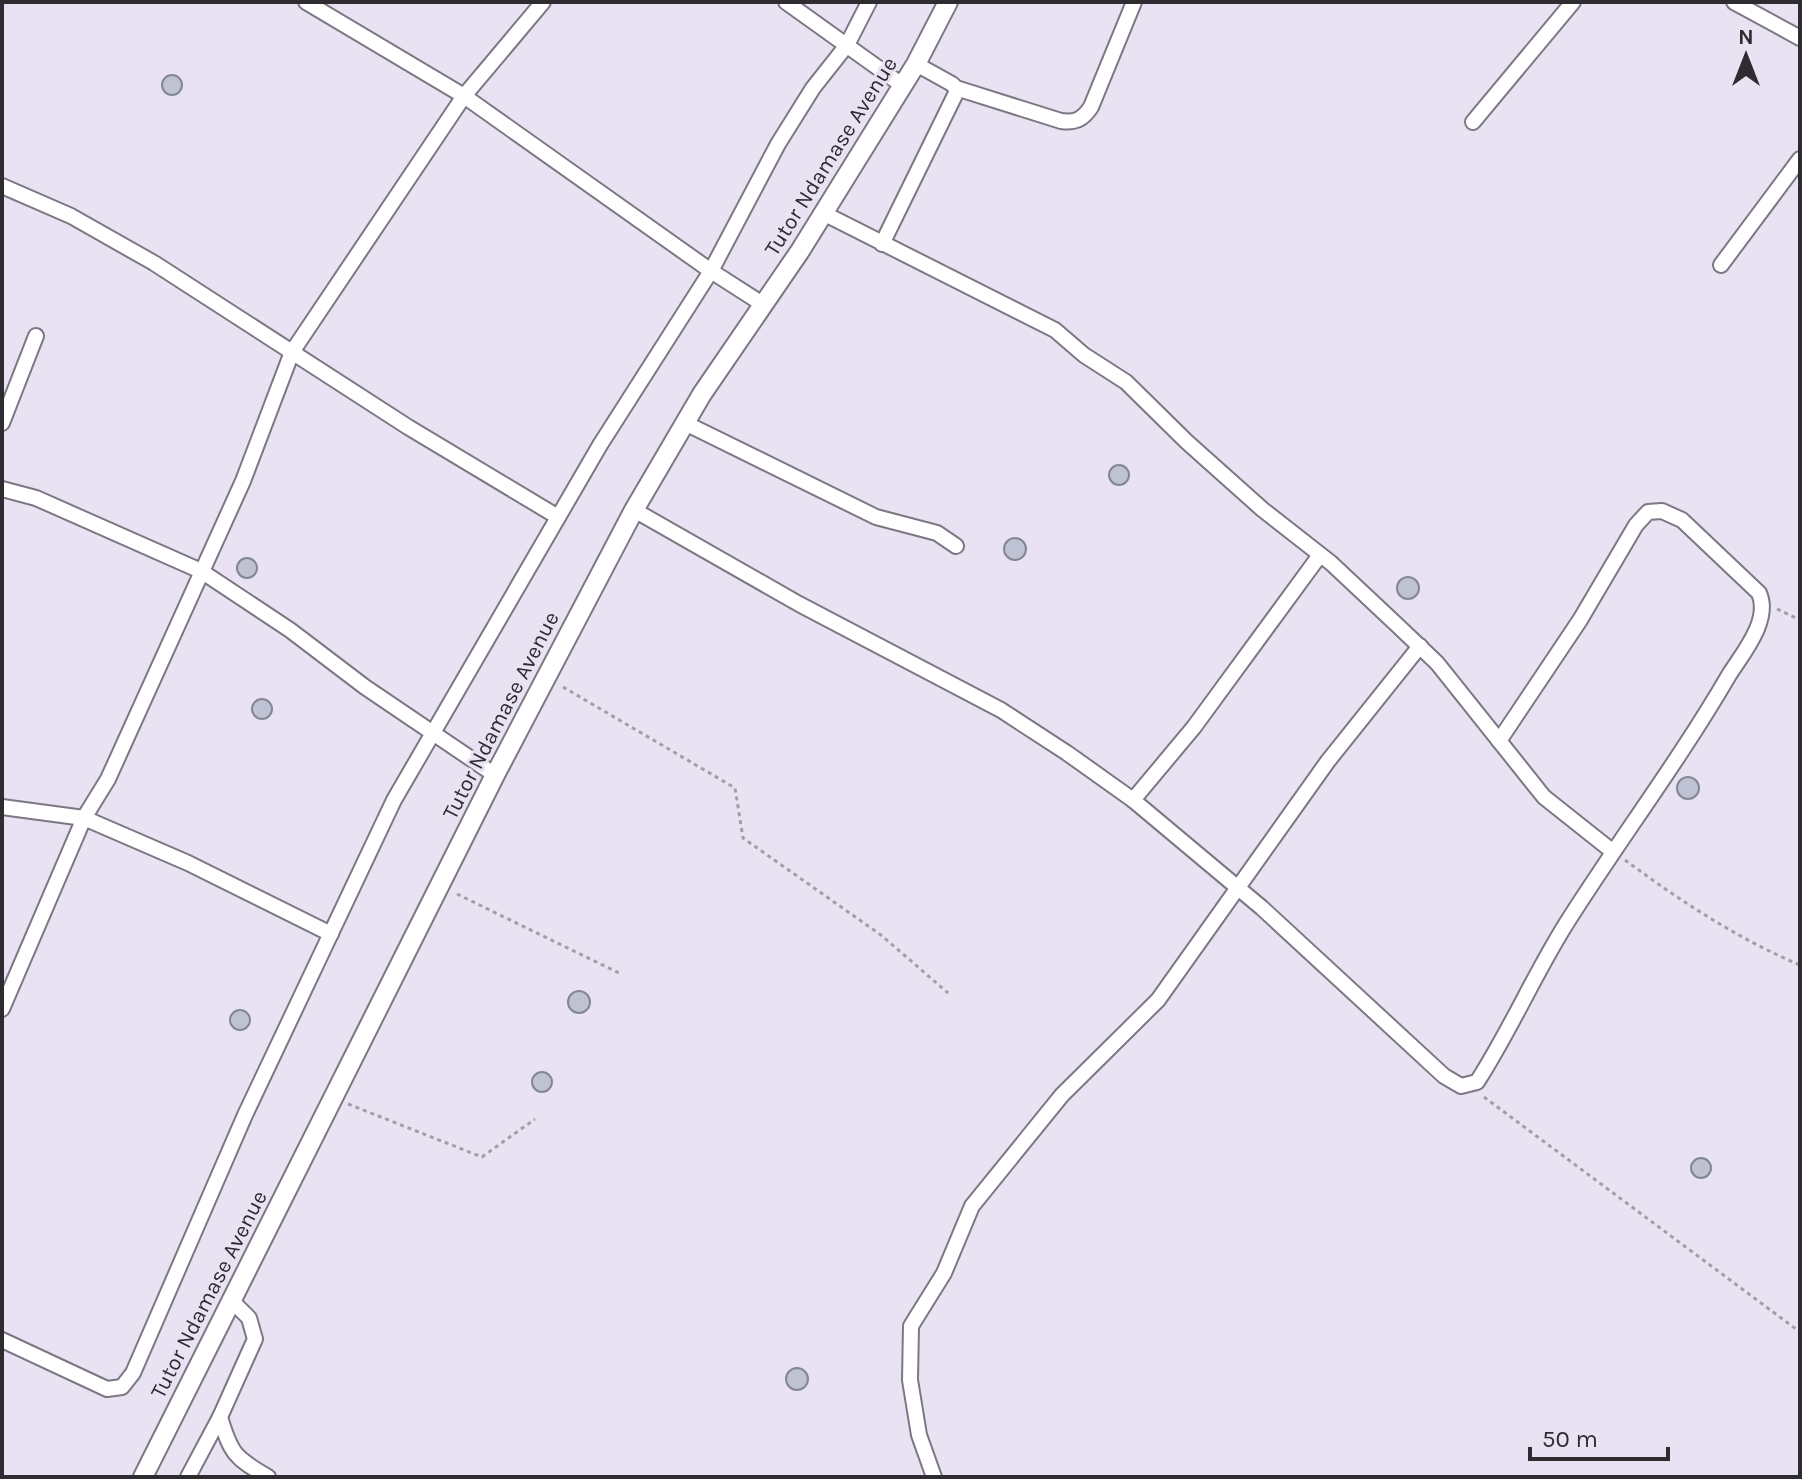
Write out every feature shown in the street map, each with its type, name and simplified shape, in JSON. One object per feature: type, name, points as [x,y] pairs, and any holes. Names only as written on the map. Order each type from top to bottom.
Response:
[{"type":"street","points":[[306,2],[464,96],[764,305]]},
{"type":"street","points":[[2,1009],[84,818],[108,779],[243,481],[292,352],[464,96],[543,2]]},
{"type":"street","points":[[786,2],[902,85]]},
{"type":"street","points":[[2,1340],[107,1389],[122,1387],[133,1373],[245,1115],[394,800],[558,517],[711,271],[778,144],[813,88],[847,45],[869,2]]},
{"type":"street","name":"Tutor Ndamase Avenue","points":[[143,1477],[495,775],[634,510],[685,423],[764,305],[916,64],[948,2]]},
{"type":"street","points":[[916,64],[956,88],[1061,121],[1077,121],[1091,107],[1134,2]]},
{"type":"street","points":[[1473,122],[1573,2]]},
{"type":"street","points":[[1734,2],[1800,38]]},
{"type":"street","points":[[882,244],[954,99],[956,88]]},
{"type":"street","points":[[1721,265],[1800,159]]},
{"type":"street","points":[[2,186],[71,216],[154,263],[408,427],[558,517]]},
{"type":"street","points":[[823,213],[1055,330],[1084,355],[1126,382],[1208,461],[1320,555],[1420,646],[1544,797],[1612,851]]},
{"type":"street","points":[[2,423],[36,336]]},
{"type":"street","points":[[685,423],[876,517],[937,533],[956,546]]},
{"type":"street","points":[[2,489],[36,498],[201,571],[495,775]]},
{"type":"street","points":[[634,510],[799,604],[1001,710],[1133,800],[1238,888],[1444,1076],[1455,1084],[1468,1086],[1477,1082],[1488,1065],[1548,953],[1612,851],[1711,706],[1755,631],[1763,602],[1748,582],[1682,520],[1662,511],[1648,512],[1636,525],[1580,620],[1499,741]]},
{"type":"street","points":[[1133,800],[1194,727],[1320,555]]},
{"type":"street","points":[[934,1477],[919,1435],[910,1380],[911,1326],[944,1273],[972,1206],[1062,1095],[1158,1000],[1328,761],[1420,646]]},
{"type":"street","points":[[2,807],[84,818],[188,863],[331,934]]},
{"type":"street","points":[[188,1477],[220,1417],[255,1339],[249,1318],[232,1301]]},
{"type":"street","points":[[220,1417],[229,1447],[242,1462],[268,1477]]},
{"type":"path","points":[[1763,602],[1800,620]]},
{"type":"path","points":[[546,677],[735,788],[743,838],[881,935],[948,993]]},
{"type":"path","points":[[1612,851],[1670,894],[1780,957],[1800,965]]},
{"type":"path","points":[[440,885],[619,973]]},
{"type":"path","points":[[1468,1086],[1800,1332]]},
{"type":"path","points":[[333,1098],[482,1157],[535,1119]]},
{"type":"building","points":[[168,75],[176,75],[182,85],[176,95],[168,95],[162,89],[162,81]]},
{"type":"building","points":[[1115,465],[1123,465],[1129,475],[1123,485],[1115,485],[1109,479],[1109,471]]},
{"type":"building","points":[[1015,538],[1026,549],[1015,560],[1004,549]]},
{"type":"building","points":[[243,558],[251,558],[257,568],[251,578],[243,578],[237,572],[237,564]]},
{"type":"building","points":[[1408,577],[1419,588],[1408,599],[1397,588]]},
{"type":"building","points":[[258,699],[266,699],[272,709],[266,719],[258,719],[252,713],[252,705]]},
{"type":"building","points":[[1688,777],[1699,788],[1688,799],[1677,788]]},
{"type":"building","points":[[579,991],[590,1002],[579,1013],[568,1002]]},
{"type":"building","points":[[236,1010],[244,1010],[250,1020],[244,1030],[236,1030],[230,1024],[230,1016]]},
{"type":"building","points":[[538,1072],[546,1072],[552,1082],[546,1092],[538,1092],[532,1086],[532,1078]]},
{"type":"building","points":[[1697,1158],[1705,1158],[1711,1168],[1705,1178],[1697,1178],[1691,1172],[1691,1164]]},
{"type":"building","points":[[797,1368],[808,1379],[797,1390],[786,1379]]}]
